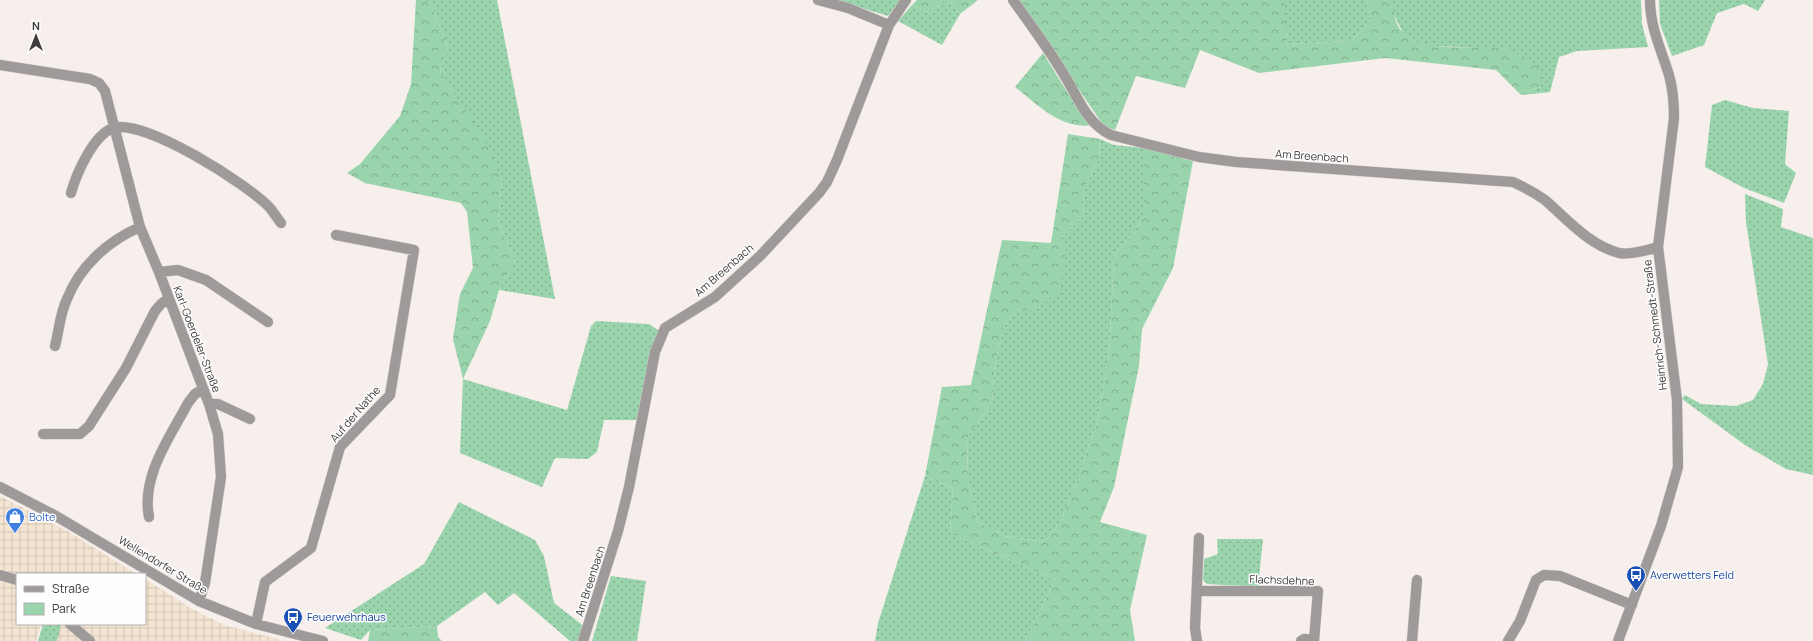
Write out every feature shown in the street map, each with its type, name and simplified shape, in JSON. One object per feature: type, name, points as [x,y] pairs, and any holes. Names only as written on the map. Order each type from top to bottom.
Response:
[{"type":"street","points":[[818,0],[848,8],[888,25]]},
{"type":"street","name":"Am Breenbach","points":[[583,641],[618,531],[630,487],[655,352],[665,328],[715,297],[760,256],[819,193],[827,182],[837,160],[888,25],[906,0]]},
{"type":"street","name":"Am Breenbach","points":[[1013,0],[1063,73],[1092,121],[1103,131],[1111,135],[1199,157],[1236,162],[1513,182],[1544,200],[1582,234],[1607,248],[1620,253],[1658,247]]},
{"type":"street","name":"Heinrich-Schmedt-Straße","points":[[1618,641],[1661,526],[1678,467],[1677,400],[1658,247],[1674,118],[1674,99],[1669,76],[1653,30],[1650,14],[1650,0]]},
{"type":"street","name":"Karl-Goerdeler-Straße","points":[[0,65],[90,79],[99,83],[105,91],[113,128],[140,227],[159,272],[168,300],[209,404],[218,434],[221,477],[205,583],[199,601]]},
{"type":"street","points":[[72,194],[75,179],[85,159],[100,138],[113,128],[125,128],[149,133],[197,156],[246,188],[270,208],[281,223]]},
{"type":"street","points":[[55,346],[66,300],[79,275],[99,253],[128,232],[140,227]]},
{"type":"street","name":"Auf der Nathe","points":[[256,624],[265,582],[310,548],[340,447],[390,395],[414,250],[336,235]]},
{"type":"street","points":[[159,272],[178,270],[206,280],[268,322]]},
{"type":"street","points":[[43,434],[80,434],[89,426],[126,368],[155,311],[161,304],[168,300]]},
{"type":"street","points":[[149,517],[146,504],[155,465],[188,403],[195,394],[203,390]]},
{"type":"street","points":[[209,404],[218,404],[250,419]]},
{"type":"street","name":"Wellendorfer Straße","points":[[0,487],[56,516],[199,601],[256,624],[323,641]]},
{"type":"street","points":[[1197,641],[1196,628],[1199,538]]},
{"type":"street","points":[[1508,641],[1520,621],[1536,580],[1544,575],[1560,576],[1632,604]]},
{"type":"street","points":[[0,576],[16,580]]},
{"type":"street","points":[[1412,641],[1416,580]]},
{"type":"street","name":"Flachsdehne","points":[[1197,591],[1318,591],[1314,640]]},
{"type":"street","points":[[71,625],[90,641]]},
{"type":"street","points":[[1301,641],[1304,639],[1314,640]]},
{"type":"shaded area","points":[[0,496],[69,532],[134,573],[16,573],[16,625],[41,625],[36,641],[0,641]]},
{"type":"shaded area","points":[[146,580],[194,610],[224,625],[285,641],[57,641],[60,625],[146,625]]},
{"type":"green space","points":[[416,0],[423,0],[433,8],[448,48],[440,71],[459,103],[483,135],[502,180],[498,220],[515,261],[499,290],[490,321],[463,379],[453,339],[460,294],[473,268],[467,212],[461,203],[365,183],[347,173],[360,164],[400,116],[411,84]]},
{"type":"green space","points":[[423,0],[497,0],[555,299],[499,290],[515,261],[498,220],[502,180],[440,71],[448,48],[433,8]]},
{"type":"green space","points":[[835,0],[900,0],[888,16]]},
{"type":"green space","points":[[917,0],[978,0],[960,14],[949,1],[926,12],[912,5]]},
{"type":"green space","points":[[1017,0],[1285,0],[1285,28],[1288,44],[1352,41],[1371,19],[1367,0],[1393,0],[1395,20],[1404,33],[1416,42],[1432,46],[1507,49],[1538,66],[1541,86],[1521,95],[1496,70],[1385,58],[1259,73],[1200,50],[1185,88],[1136,76],[1115,130],[1104,126]]},
{"type":"green space","points":[[1285,0],[1367,0],[1371,19],[1352,41],[1288,44],[1285,28]]},
{"type":"green space","points":[[1393,0],[1641,0],[1642,24],[1648,47],[1577,51],[1559,57],[1550,92],[1521,95],[1541,86],[1505,48],[1424,46],[1404,35],[1393,13]]},
{"type":"green space","points":[[1659,0],[1765,0],[1758,11],[1744,4],[1717,13],[1704,45],[1672,56],[1660,24]]},
{"type":"green space","points":[[949,1],[960,14],[942,45],[898,21],[912,5],[926,12]]},
{"type":"green space","points":[[1043,53],[1079,111],[1092,125],[1081,126],[1060,120],[1041,108],[1015,87]]},
{"type":"green space","points":[[1725,100],[1753,108],[1789,111],[1785,164],[1796,173],[1784,203],[1744,188],[1705,167],[1712,105]]},
{"type":"green space","points":[[1068,134],[1100,139],[1099,157],[1084,190],[1083,216],[1061,238],[1066,250],[1059,293],[1034,309],[1016,311],[1003,328],[995,365],[992,403],[967,438],[968,479],[977,521],[1005,536],[1045,542],[1061,520],[1077,482],[1097,422],[1109,355],[1114,256],[1144,217],[1144,148],[1193,161],[1173,268],[1142,329],[1139,366],[1114,487],[1100,522],[1147,535],[1130,610],[1135,641],[1025,641],[1055,580],[950,533],[953,488],[925,476],[942,387],[971,385],[1002,240],[1051,243]]},
{"type":"green space","points":[[1100,139],[1114,145],[1144,148],[1144,217],[1114,256],[1109,355],[1097,422],[1077,482],[1061,520],[1045,542],[1005,536],[977,521],[968,479],[967,438],[992,403],[995,365],[1003,328],[1016,311],[1034,309],[1061,238],[1083,216],[1084,190],[1099,157]]},
{"type":"green space","points":[[1745,194],[1783,209],[1781,227],[1813,238],[1813,475],[1786,469],[1745,445],[1682,399],[1685,395],[1701,404],[1736,406],[1753,400],[1763,384],[1768,364],[1746,222]]},
{"type":"green space","points":[[596,321],[649,324],[658,330],[639,420],[604,420],[597,452],[588,459],[555,458],[542,487],[460,453],[463,379],[567,410],[591,326]]},
{"type":"green space","points":[[925,476],[953,488],[950,533],[1055,580],[1025,641],[875,641],[878,623]]},
{"type":"green space","points":[[459,502],[535,540],[544,556],[554,603],[585,627],[578,641],[570,641],[514,593],[498,605],[485,592],[437,626],[370,630],[361,640],[325,628],[424,564]]},
{"type":"green space","points":[[1217,539],[1263,539],[1258,587],[1207,584],[1203,580],[1204,559],[1218,554]]},
{"type":"green space","points":[[611,576],[646,581],[637,641],[592,641]]},
{"type":"green space","points":[[43,625],[61,625],[57,641],[38,641]]},
{"type":"green space","points":[[437,626],[438,637],[442,641],[368,641],[370,630]]},
{"type":"place","name":"Bolte","points":[[15,534]]},
{"type":"place","name":"Averwetters Feld","points":[[1636,592]]},
{"type":"place","name":"Feuerwehrhaus","points":[[293,634]]}]
